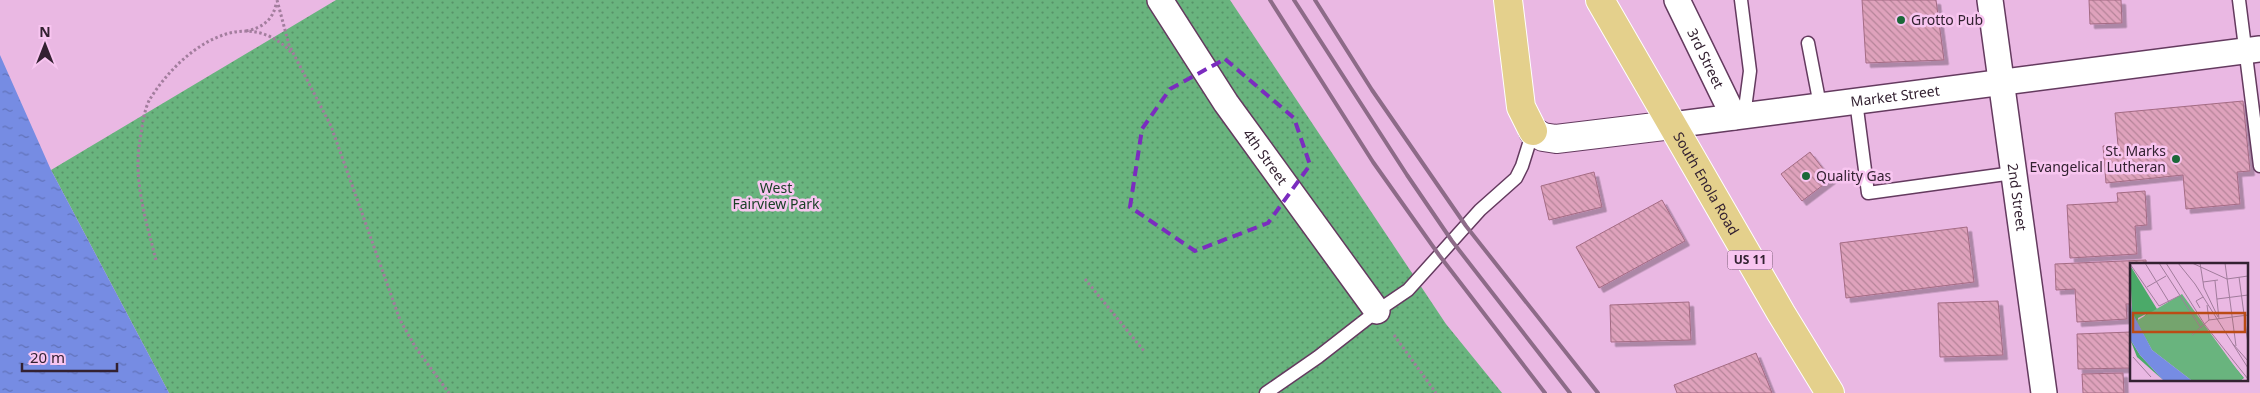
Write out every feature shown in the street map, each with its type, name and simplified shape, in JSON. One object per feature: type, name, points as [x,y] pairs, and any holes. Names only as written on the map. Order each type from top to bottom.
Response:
[{"type":"main road","points":[[1508,0],[1521,106],[1533,132]]},
{"type":"main road","name":"South Enola Road","points":[[1600,0],[1781,313],[1830,393]]},
{"type":"street","name":"4th Street","points":[[1160,0],[1226,103],[1376,310]]},
{"type":"street","name":"3rd Street","points":[[1677,0],[1739,116]]},
{"type":"street","name":"2nd Street","points":[[1990,0],[2044,393]]},
{"type":"street","name":"Market Street","points":[[1533,132],[1543,137],[1556,139],[2253,50]]},
{"type":"lane","points":[[1739,116],[1750,71],[1741,0]]},
{"type":"lane","points":[[2239,0],[2253,50],[2260,166]]},
{"type":"lane","points":[[1808,44],[1820,106]]},
{"type":"lane","points":[[1856,101],[1868,193],[2013,173]]},
{"type":"lane","points":[[1266,393],[1318,357],[1376,310],[1408,290],[1480,210],[1516,178],[1533,132]]},
{"type":"path","points":[[243,32],[265,24],[273,15],[277,0]]},
{"type":"path","points":[[277,0],[289,44],[331,126],[400,320],[416,348],[449,393]]},
{"type":"path","points":[[156,260],[137,171],[140,140],[149,101],[175,67],[198,46],[224,33],[265,33],[283,43],[298,59]]},
{"type":"path","points":[[1085,279],[1144,351]]},
{"type":"path","points":[[1376,310],[1436,393]]},
{"type":"highlighted area","points":[[1225,59],[1294,118],[1310,165],[1268,223],[1195,251],[1130,207],[1142,129],[1170,89]]},
{"type":"green space","name":"West Fairview Park","points":[[336,0],[1230,0],[1446,324],[1502,393],[169,393],[51,170]]},
{"type":"water","points":[[0,55],[51,170],[169,393],[0,393]]},
{"type":"building","name":"Grotto Pub","points":[[1862,0],[1936,0],[1944,60],[1866,63]]},
{"type":"building","points":[[2089,0],[2121,0],[2122,23],[2090,24]]},
{"type":"building","name":"St. Marks Evangelical Lutheran","points":[[2243,101],[2250,171],[2237,172],[2240,204],[2186,209],[2183,175],[2106,183],[2103,146],[2118,145],[2115,113]]},
{"type":"building","name":"Quality Gas","points":[[1810,152],[1831,179],[1802,201],[1781,174]]},
{"type":"building","points":[[1594,172],[1602,207],[1549,220],[1541,186]]},
{"type":"building","points":[[2145,191],[2147,225],[2135,226],[2137,254],[2070,258],[2067,205],[2118,202],[2117,193]]},
{"type":"building","points":[[1662,200],[1685,241],[1599,288],[1576,247]]},
{"type":"building","points":[[1967,227],[1974,282],[1846,298],[1840,243]]},
{"type":"building","points":[[2146,260],[2146,263],[2130,263],[2130,304],[2126,304],[2127,319],[2077,322],[2075,289],[2056,290],[2055,264]]},
{"type":"building","points":[[1998,301],[2003,355],[1940,357],[1938,303]]},
{"type":"building","points":[[1689,302],[1691,340],[1611,342],[1610,305]]},
{"type":"building","points":[[2130,332],[2130,368],[2078,369],[2077,334]]},
{"type":"building","points":[[1756,353],[1772,393],[1677,393],[1674,385]]},
{"type":"building","points":[[2123,373],[2124,393],[2083,393],[2082,374]]},
{"type":"railway","points":[[1270,0],[1373,162],[1439,255],[1545,393]]},
{"type":"railway","points":[[1294,0],[1452,241],[1570,393]]},
{"type":"railway","points":[[1315,0],[1372,90],[1466,226],[1598,393]]},
{"type":"place","name":"Grotto Pub","points":[[1901,20]]},
{"type":"place","name":"St. Marks Evangelical Lutheran","points":[[2176,159]]},
{"type":"place","name":"Quality Gas","points":[[1806,176]]}]
